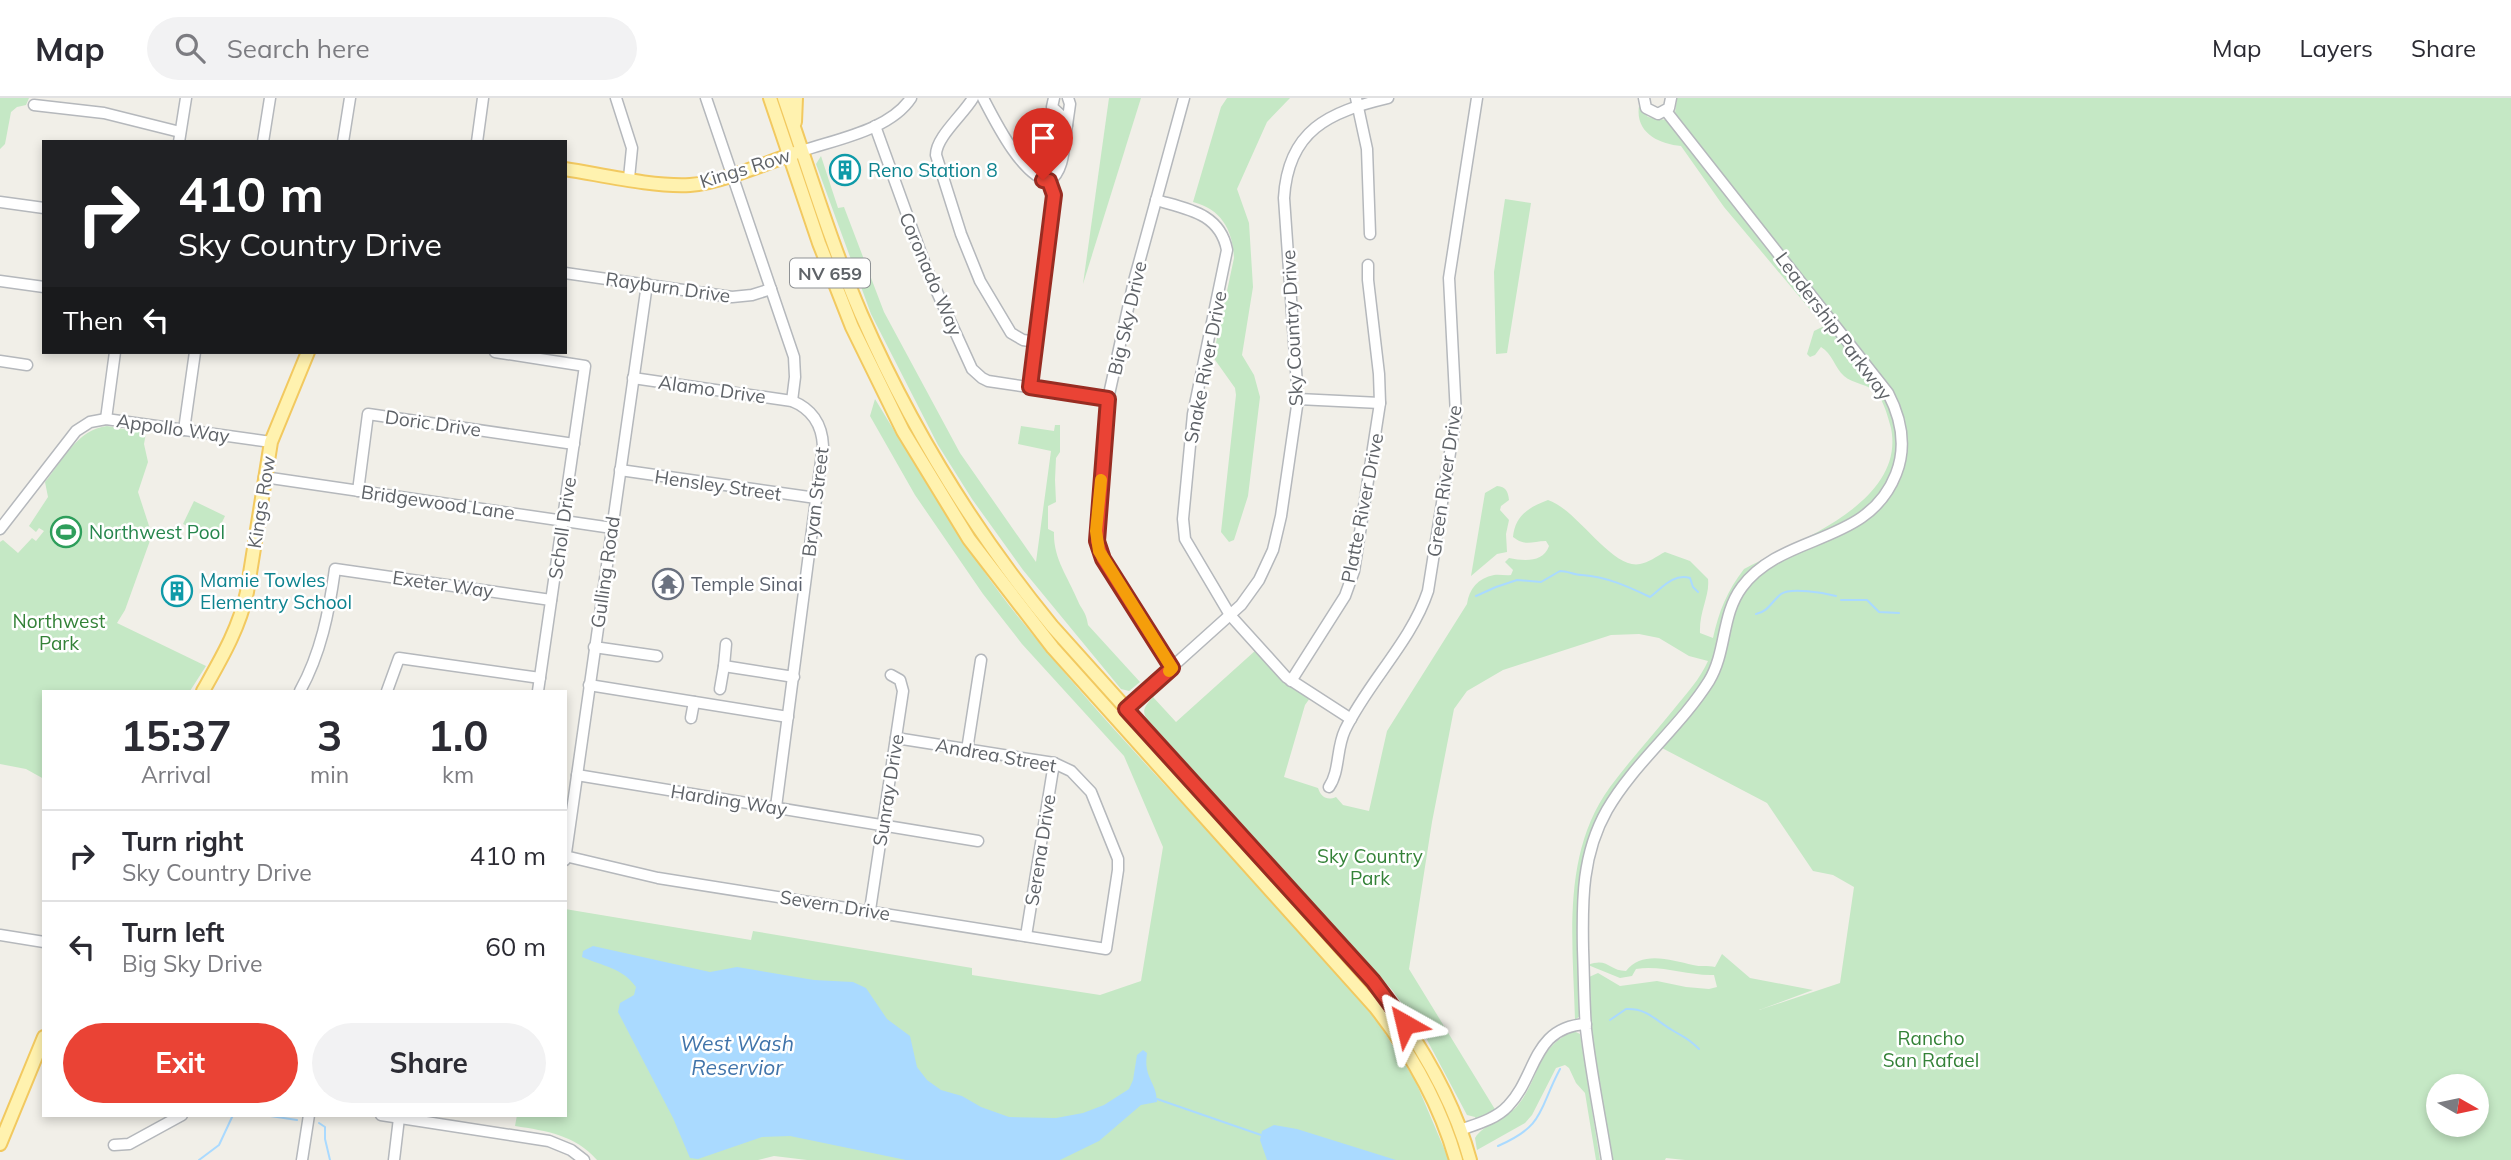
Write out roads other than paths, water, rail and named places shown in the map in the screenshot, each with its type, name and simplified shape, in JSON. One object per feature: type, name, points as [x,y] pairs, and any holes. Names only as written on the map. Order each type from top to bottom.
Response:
[{"type":"main road","name":"NV 659","points":[[769,98],[796,153],[861,314],[897,391],[934,458],[989,543],[1032,601],[1126,709],[1387,999],[1432,1067],[1469,1157]]},
{"type":"main road","name":"NV 659","points":[[784,98],[795,130],[796,153],[822,252],[852,327],[891,408],[956,520],[1006,590],[1053,648],[1376,1008],[1410,1058],[1439,1115],[1456,1160]]},
{"type":"main road","points":[[795,130],[796,98]]},
{"type":"main road","name":"Kings Row","points":[[567,169],[692,185],[796,153]]},
{"type":"main road","name":"Kings Row","points":[[204,690],[229,645],[243,608],[271,442],[306,354]]},
{"type":"main road","points":[[923,465],[934,458]]},
{"type":"main road","points":[[0,1144],[42,1042]]},
{"type":"main road","points":[[1439,1115],[1454,1130],[1460,1130]]},
{"type":"main road","points":[[1447,1136],[1455,1137],[1469,1157]]},
{"type":"street","points":[[34,105],[104,113],[180,137],[187,98]]},
{"type":"street","points":[[263,140],[270,98]]},
{"type":"street","points":[[343,140],[350,98]]},
{"type":"street","points":[[477,140],[483,98]]},
{"type":"street","points":[[616,98],[632,148],[629,178]]},
{"type":"street","points":[[706,98],[794,357],[792,401]]},
{"type":"street","name":"Kings Row","points":[[796,153],[892,118],[911,98]]},
{"type":"street","points":[[973,98],[938,144],[936,155],[970,258],[992,304],[1011,333],[1023,340],[1036,342]]},
{"type":"street","points":[[983,98],[1024,164],[1043,180],[1049,181]]},
{"type":"street","points":[[1054,98],[1052,107],[1067,125]]},
{"type":"street","points":[[1049,181],[1059,171],[1070,104],[1068,98]]},
{"type":"street","name":"Big Sky Drive","points":[[1172,668],[1103,559],[1097,541],[1108,399],[1134,281],[1184,98]]},
{"type":"street","name":"Sky Country Drive","points":[[1116,718],[1230,615],[1259,580],[1273,550],[1281,516],[1298,399],[1284,198],[1287,175],[1296,152],[1311,132],[1357,102],[1388,98]]},
{"type":"street","name":"Green River Drive","points":[[1329,787],[1335,774],[1340,741],[1351,719],[1419,614],[1429,582],[1456,415],[1449,278],[1477,98]]},
{"type":"street","name":"Leadership Parkway","points":[[1606,1160],[1586,1024],[1583,885],[1591,848],[1606,812],[1709,680],[1719,656],[1728,614],[1746,582],[1770,561],[1852,525],[1872,510],[1889,489],[1899,467],[1901,453],[1900,423],[1888,393],[1666,111],[1658,114],[1650,112],[1644,104],[1644,98]]},
{"type":"street","points":[[1666,111],[1671,104],[1671,98]]},
{"type":"street","points":[[1357,102],[1367,149],[1370,234]]},
{"type":"street","name":"Coronado Way","points":[[875,126],[927,270],[972,369],[982,378],[1030,387]]},
{"type":"street","points":[[1049,181],[1054,195],[1030,387],[1108,399]]},
{"type":"street","name":"Snake River Drive","points":[[1156,200],[1203,215],[1217,226],[1225,242],[1226,259],[1193,414],[1182,519],[1189,549],[1230,615],[1291,681],[1351,719]]},
{"type":"street","points":[[0,202],[42,208]]},
{"type":"street","name":"Platte River Drive","points":[[1291,681],[1351,583],[1381,403],[1368,265]]},
{"type":"street","name":"Rayburn Drive","points":[[567,273],[732,296],[752,295],[771,289]]},
{"type":"street","points":[[0,281],[42,287]]},
{"type":"street","name":"Gulling Road","points":[[567,844],[646,284]]},
{"type":"street","points":[[106,419],[115,354]]},
{"type":"street","points":[[184,430],[195,354]]},
{"type":"street","name":"Scholl Drive","points":[[508,354],[585,366],[538,690]]},
{"type":"street","points":[[0,361],[27,365]]},
{"type":"street","name":"Alamo Drive","points":[[633,378],[792,401]]},
{"type":"street","points":[[1298,399],[1381,403]]},
{"type":"street","name":"Bryan Street","points":[[776,807],[823,437],[812,415],[792,401]]},
{"type":"street","name":"Doric Drive","points":[[358,491],[368,414],[574,444]]},
{"type":"street","name":"Appollo Way","points":[[1,524],[76,430],[90,422],[106,419],[271,442]]},
{"type":"street","name":"Hensley Street","points":[[620,470],[816,498]]},
{"type":"street","name":"Bridgewood Lane","points":[[264,477],[612,528]]},
{"type":"street","name":"Exeter Way","points":[[300,690],[312,667],[325,626],[335,569],[551,600]]},
{"type":"street","points":[[720,689],[726,644]]},
{"type":"street","points":[[594,647],[657,656]]},
{"type":"street","points":[[387,690],[399,658],[540,678]]},
{"type":"street","points":[[967,750],[981,660]]},
{"type":"street","points":[[724,666],[793,677]]},
{"type":"street","name":"Sunray Drive","points":[[870,910],[903,691],[900,680],[891,675]]},
{"type":"street","points":[[589,685],[788,718]]},
{"type":"street","points":[[691,718],[694,702]]},
{"type":"street","name":"Andrea Street","points":[[896,738],[1054,764],[1071,771],[1086,784],[1115,848],[1118,870],[1106,949]]},
{"type":"street","name":"Serena Drive","points":[[1026,936],[1054,764]]},
{"type":"street","name":"Harding Way","points":[[577,775],[978,841]]},
{"type":"street","name":"Severn Drive","points":[[567,858],[658,877],[1106,949]]},
{"type":"street","points":[[0,935],[42,942]]},
{"type":"street","points":[[1460,1130],[1495,1117],[1511,1104],[1541,1047],[1555,1034],[1569,1027],[1586,1024]]},
{"type":"street","points":[[114,1145],[129,1144],[178,1117]]},
{"type":"street","points":[[302,1160],[309,1117]]},
{"type":"street","points":[[394,1117],[549,1141],[571,1150],[584,1160]]},
{"type":"street","points":[[394,1160],[400,1118]]},
{"type":"water","name":"West Wash Reservior","points":[[593,946],[710,972],[737,967],[814,980],[853,982],[866,988],[887,1019],[910,1036],[917,1067],[927,1080],[941,1090],[962,1096],[981,1107],[1009,1117],[1056,1118],[1083,1113],[1104,1105],[1129,1089],[1137,1055],[1143,1050],[1147,1053],[1148,1074],[1157,1102],[1141,1105],[1099,1141],[1060,1160],[906,1160],[790,1136],[762,1137],[698,1159],[690,1158],[673,1118],[618,1012],[620,1003],[634,995],[636,987],[618,972],[582,957],[583,951]]},
{"type":"water","points":[[1274,1125],[1297,1129],[1396,1160],[1267,1160],[1260,1140],[1262,1131]]},
{"type":"waterway","points":[[1476,596],[1517,580],[1541,582],[1560,571],[1608,580],[1650,597],[1668,582],[1684,577],[1690,578],[1698,592]]},
{"type":"waterway","points":[[1756,614],[1764,611],[1786,592],[1808,591],[1836,596]]},
{"type":"waterway","points":[[1841,600],[1867,600],[1879,612],[1899,613]]},
{"type":"waterway","points":[[1610,1020],[1626,1009],[1640,1010],[1699,1049]]},
{"type":"waterway","points":[[1498,1146],[1525,1131],[1533,1123],[1560,1069]]},
{"type":"waterway","points":[[1157,1099],[1261,1135]]},
{"type":"waterway","points":[[199,1160],[219,1145],[232,1117]]},
{"type":"waterway","points":[[277,1117],[297,1120]]},
{"type":"waterway","points":[[319,1123],[325,1127],[330,1160]]},
{"type":"place","name":"Reno Station 8","points":[[845,170]]},
{"type":"place","name":"Northwest Pool","points":[[66,532]]},
{"type":"place","name":"Temple Sinai","points":[[668,584]]},
{"type":"place","name":"Mamie Towles Elementry School","points":[[177,591]]},
{"type":"park label","name":"Northwest Park","points":[[59,632]]},
{"type":"park label","name":"Sky Country Park","points":[[1370,867]]},
{"type":"park label","name":"Rancho San Rafael","points":[[1931,1049]]}]
